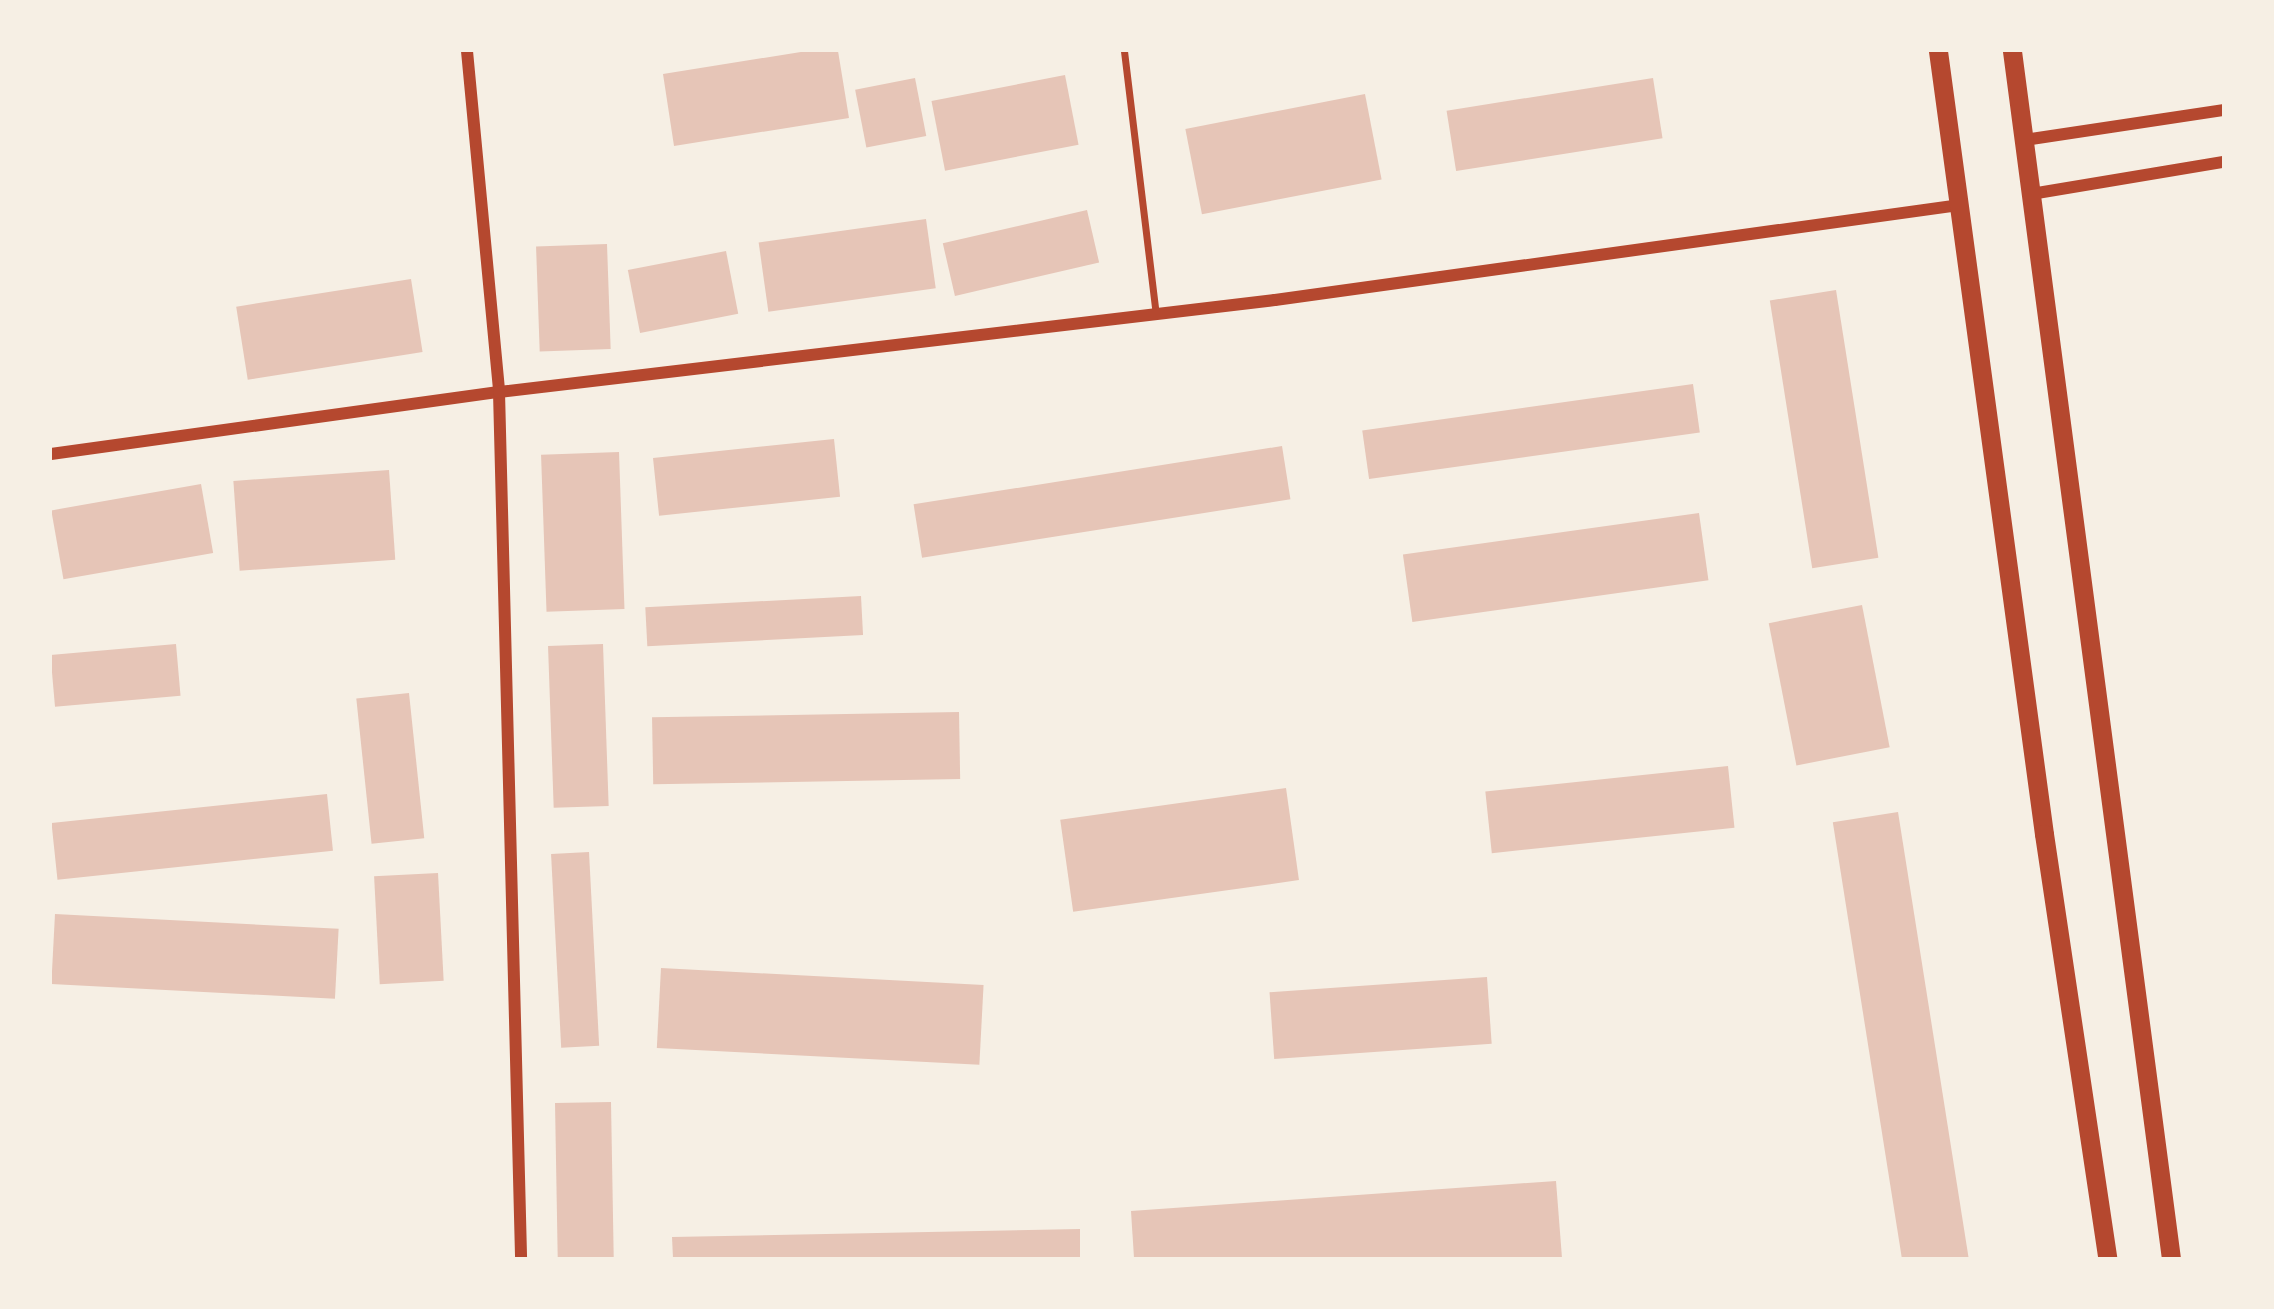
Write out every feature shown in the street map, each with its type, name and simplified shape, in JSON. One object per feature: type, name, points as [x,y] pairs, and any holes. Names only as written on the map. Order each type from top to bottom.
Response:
[{"type":"highway","points":[[1938,51],[2042,820],[2107,1258]]},
{"type":"highway","points":[[2012,51],[2171,1258]]},
{"type":"street","points":[[467,51],[499,392],[521,1258]]},
{"type":"street","points":[[1124,51],[1156,313]]},
{"type":"street","points":[[2025,140],[2223,110]]},
{"type":"street","points":[[2031,194],[2223,162]]},
{"type":"street","points":[[51,454],[499,392],[1156,313],[1960,205]]},
{"type":"building","points":[[807,51],[838,51],[849,118],[674,146],[663,74]]},
{"type":"building","points":[[1065,75],[1079,145],[945,171],[931,101]]},
{"type":"building","points":[[915,78],[926,136],[866,148],[855,90]]},
{"type":"building","points":[[1653,78],[1663,138],[1456,171],[1447,111]]},
{"type":"building","points":[[1365,94],[1382,179],[1202,214],[1185,129]]},
{"type":"building","points":[[1087,210],[1099,263],[955,296],[943,243]]},
{"type":"building","points":[[926,219],[936,288],[768,312],[759,243]]},
{"type":"building","points":[[607,244],[611,349],[540,351],[536,246]]},
{"type":"building","points":[[726,251],[738,314],[640,333],[628,270]]},
{"type":"building","points":[[411,279],[423,352],[248,380],[236,307]]},
{"type":"building","points":[[1836,290],[1878,558],[1812,568],[1770,300]]},
{"type":"building","points":[[1693,384],[1700,433],[1369,479],[1362,430]]},
{"type":"building","points":[[834,439],[840,497],[659,516],[653,458]]},
{"type":"building","points":[[1282,446],[1290,499],[922,558],[914,504]]},
{"type":"building","points":[[619,452],[624,609],[547,612],[541,455]]},
{"type":"building","points":[[389,470],[395,560],[240,571],[233,481]]},
{"type":"building","points":[[201,484],[213,553],[63,579],[51,510]]},
{"type":"building","points":[[1699,513],[1708,580],[1412,622],[1403,555]]},
{"type":"building","points":[[861,596],[863,635],[647,646],[645,607]]},
{"type":"building","points":[[1862,605],[1890,747],[1796,765],[1769,623]]},
{"type":"building","points":[[176,644],[181,696],[55,707],[51,655]]},
{"type":"building","points":[[603,644],[609,806],[554,808],[548,646]]},
{"type":"building","points":[[409,693],[424,838],[372,844],[356,699]]},
{"type":"building","points":[[959,712],[960,779],[653,784],[652,717]]},
{"type":"building","points":[[1728,766],[1734,828],[1492,853],[1485,792]]},
{"type":"building","points":[[1286,788],[1299,880],[1073,912],[1060,820]]},
{"type":"building","points":[[327,794],[333,851],[57,880],[52,823]]},
{"type":"building","points":[[1898,812],[1969,1257],[1902,1258],[1833,822]]},
{"type":"building","points":[[589,852],[599,1046],[561,1048],[551,854]]},
{"type":"building","points":[[438,873],[444,981],[380,984],[374,876]]},
{"type":"building","points":[[55,914],[339,929],[335,999],[51,984]]},
{"type":"building","points":[[661,968],[984,985],[979,1065],[657,1048]]},
{"type":"building","points":[[1487,977],[1492,1044],[1274,1059],[1270,992]]},
{"type":"building","points":[[611,1102],[614,1258],[558,1258],[555,1103]]},
{"type":"building","points":[[1556,1181],[1562,1258],[1134,1258],[1131,1211]]},
{"type":"building","points":[[1080,1229],[1080,1258],[673,1258],[672,1237]]}]
